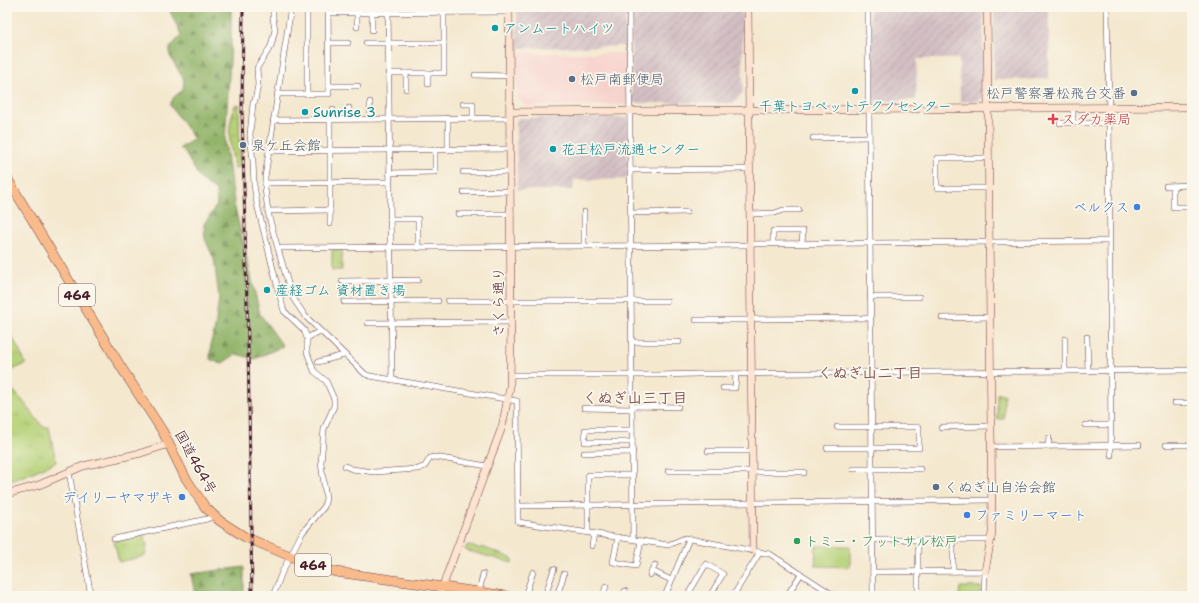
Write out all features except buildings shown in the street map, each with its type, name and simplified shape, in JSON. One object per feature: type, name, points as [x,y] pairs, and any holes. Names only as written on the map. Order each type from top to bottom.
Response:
[{"type":"highway","name":"国道464号","points":[[7,178],[121,367],[150,411],[169,444],[185,477],[195,493],[213,516],[229,528],[245,537],[316,566],[344,574],[442,586],[507,596]]},
{"type":"street","points":[[273,7],[275,30],[271,46],[257,68],[258,85],[255,101],[253,103],[251,120],[250,135],[254,161],[254,185],[257,204],[284,311],[304,330],[307,338],[308,352],[314,371],[326,381],[334,399],[334,406],[324,428],[321,463],[326,503],[302,533],[282,572],[273,596]]},
{"type":"street","points":[[291,7],[273,120],[265,183],[270,221],[288,283],[293,298],[304,316],[365,374],[517,401],[518,522],[668,545],[685,538],[770,554],[835,596]]},
{"type":"street","points":[[307,7],[307,94]]},
{"type":"street","points":[[629,7],[633,539]]},
{"type":"street","points":[[733,596],[756,551],[752,451],[748,7]]},
{"type":"street","points":[[868,7],[870,318],[873,448],[873,596]]},
{"type":"street","points":[[984,596],[985,571],[992,540],[987,7]]},
{"type":"street","points":[[1106,7],[1109,123],[1111,455]]},
{"type":"street","points":[[277,94],[329,94],[328,10],[372,12],[388,10],[444,12],[509,10]]},
{"type":"street","points":[[388,10],[392,380]]},
{"type":"street","name":"さくら通り","points":[[439,596],[502,427],[508,400],[511,375],[509,10]]},
{"type":"street","points":[[357,27],[361,11]]},
{"type":"street","points":[[372,12],[372,30]]},
{"type":"street","points":[[388,73],[444,73],[444,12]]},
{"type":"street","points":[[366,42],[444,43]]},
{"type":"street","points":[[329,43],[348,43]]},
{"type":"street","points":[[406,73],[406,89]]},
{"type":"street","points":[[428,73],[428,84]]},
{"type":"street","points":[[475,75],[510,76]]},
{"type":"street","points":[[329,86],[358,86]]},
{"type":"street","points":[[370,102],[370,119]]},
{"type":"street","points":[[463,104],[472,104],[472,118]]},
{"type":"street","points":[[273,120],[472,118],[510,115],[749,110],[1192,106]]},
{"type":"street","points":[[349,108],[349,119]]},
{"type":"street","points":[[1073,108],[1073,123]]},
{"type":"street","points":[[330,224],[330,151],[331,119],[333,110]]},
{"type":"street","points":[[448,118],[448,149]]},
{"type":"street","points":[[1060,123],[1109,123]]},
{"type":"street","points":[[813,138],[869,137]]},
{"type":"street","points":[[389,173],[435,172],[436,149]]},
{"type":"street","points":[[269,151],[510,149]]},
{"type":"street","points":[[988,158],[937,158],[937,188],[989,188]]},
{"type":"street","points":[[630,170],[750,169]]},
{"type":"street","points":[[463,172],[509,172]]},
{"type":"street","points":[[265,183],[389,182]]},
{"type":"street","points":[[1166,186],[1192,186]]},
{"type":"street","points":[[1173,186],[1173,207],[1192,207]]},
{"type":"street","points":[[464,192],[510,192]]},
{"type":"street","points":[[268,211],[330,210]]},
{"type":"street","points":[[750,214],[775,213],[783,210],[799,210]]},
{"type":"street","points":[[584,212],[584,246]]},
{"type":"street","points":[[631,212],[687,212]]},
{"type":"street","points":[[458,214],[511,214]]},
{"type":"street","points":[[390,219],[418,219],[418,248]]},
{"type":"street","points":[[772,244],[772,231],[802,231],[802,243]]},
{"type":"street","points":[[278,248],[1109,241]]},
{"type":"street","points":[[342,281],[418,280]]},
{"type":"street","points":[[870,297],[919,297]]},
{"type":"street","points":[[344,302],[438,301]]},
{"type":"street","points":[[448,301],[667,301]]},
{"type":"street","points":[[942,318],[990,317]]},
{"type":"street","points":[[696,320],[870,318]]},
{"type":"street","points":[[368,323],[511,322]]},
{"type":"street","points":[[307,338],[320,331]]},
{"type":"street","points":[[1087,337],[1088,371]]},
{"type":"street","points":[[1065,339],[1065,371]]},
{"type":"street","points":[[632,342],[679,342]]},
{"type":"street","points":[[318,362],[344,355]]},
{"type":"street","points":[[511,375],[1192,370]]},
{"type":"street","points":[[724,388],[736,388],[736,374]]},
{"type":"street","points":[[1175,403],[1192,403]]},
{"type":"street","points":[[584,408],[678,407]]},
{"type":"street","points":[[1085,425],[1110,424]]},
{"type":"street","points":[[941,428],[943,426],[991,426]]},
{"type":"street","points":[[827,448],[919,448],[919,427],[837,427]]},
{"type":"street","points":[[632,430],[585,430],[585,442],[632,442]]},
{"type":"street","points":[[1048,446],[1049,438]]},
{"type":"street","points":[[7,494],[39,485],[82,466],[141,453],[169,444]]},
{"type":"street","points":[[991,447],[1138,445]]},
{"type":"street","points":[[1166,445],[1192,445]]},
{"type":"street","points":[[708,451],[752,451]]},
{"type":"street","points":[[584,453],[633,452]]},
{"type":"street","points":[[345,466],[352,469],[374,472],[418,469],[425,466],[430,458],[435,457],[488,466]]},
{"type":"street","points":[[853,469],[920,469]]},
{"type":"street","points":[[668,471],[804,473]]},
{"type":"street","points":[[68,472],[91,596]]},
{"type":"street","points":[[588,532],[588,475],[633,475]]},
{"type":"street","points":[[518,506],[992,500]]},
{"type":"street","points":[[114,539],[207,519],[213,516]]},
{"type":"street","points":[[592,546],[594,533]]},
{"type":"street","points":[[618,537],[613,562],[636,566],[641,541]]},
{"type":"street","points":[[667,595],[671,580],[689,539]]},
{"type":"street","points":[[873,540],[992,540]]},
{"type":"street","points":[[918,540],[918,596]]},
{"type":"street","points":[[953,540],[953,571]]},
{"type":"street","points":[[687,596],[706,564],[724,574],[710,596]]},
{"type":"street","points":[[655,565],[651,573],[671,580]]},
{"type":"street","points":[[545,596],[554,569]]},
{"type":"street","points":[[873,572],[985,571]]},
{"type":"street","points":[[479,592],[483,574]]},
{"type":"street","points":[[525,596],[530,574]]},
{"type":"street","points":[[557,596],[564,574]]},
{"type":"street","points":[[786,596],[801,574]]},
{"type":"street","points":[[603,596],[606,586]]},
{"type":"street","points":[[790,591],[795,596]]},
{"type":"shaded area","points":[[517,7],[626,7],[625,46],[517,48]]},
{"type":"shaded area","points":[[631,7],[742,7],[743,93],[734,103],[632,103]]},
{"type":"shaded area","points":[[870,7],[984,7],[982,97],[979,101],[960,102],[959,59],[917,59],[916,100],[871,101]]},
{"type":"shaded area","points":[[994,7],[1049,7],[1049,79],[994,80]]},
{"type":"shaded area","points":[[516,53],[627,53],[627,105],[526,106],[517,98]]},
{"type":"shaded area","points":[[519,118],[628,118],[627,179],[574,180],[573,190],[517,190],[516,121]]},
{"type":"green space","points":[[168,7],[231,7],[231,43],[225,141],[235,208],[260,314],[283,346],[255,359],[236,354],[221,364],[210,359],[211,342],[215,328],[219,298],[214,259],[205,239],[204,224],[217,205],[216,191],[200,179],[185,153],[180,148],[194,139],[170,105],[174,97],[183,90],[184,80],[170,56],[170,48],[181,35]]},
{"type":"green space","points":[[239,104],[240,167],[234,168],[229,138],[231,119],[235,105]]},
{"type":"green space","points":[[342,249],[342,270],[332,270],[332,250]]},
{"type":"green space","points":[[12,336],[26,364],[7,372],[7,339]]},
{"type":"green space","points":[[7,384],[22,400],[43,427],[49,427],[56,462],[12,481],[7,471]]},
{"type":"green space","points":[[997,394],[1004,394],[1004,419],[997,419]]},
{"type":"green space","points":[[144,534],[147,545],[145,556],[119,562],[114,541]]},
{"type":"green space","points":[[467,545],[481,549],[482,547],[513,559],[512,563],[465,550]]},
{"type":"green space","name":"トミー・フットサル松戸","points":[[816,546],[850,546],[850,567],[815,566]]},
{"type":"green space","points":[[244,567],[244,596],[195,596],[191,574]]},
{"type":"green space","points":[[960,587],[981,587],[980,596],[959,596]]},
{"type":"railway","points":[[243,7],[242,111],[248,343],[252,596]]},
{"type":"place","name":"アンムートハイツ","points":[[495,28]]},
{"type":"place","name":"松戸南郵便局","points":[[572,79]]},
{"type":"place","name":"千葉トヨペットテクノセンター","points":[[855,91]]},
{"type":"place","name":"松戸警察署松飛台交番","points":[[1134,93]]},
{"type":"place","name":"Sunrise 3","points":[[305,112]]},
{"type":"place","name":"スダカ薬局","points":[[1053,119]]},
{"type":"place","name":"泉ケ丘会館","points":[[243,145]]},
{"type":"place","name":"花王松戸流通センター","points":[[553,149]]},
{"type":"place","name":"ベルクス","points":[[1137,207]]},
{"type":"place","name":"産経ゴム 資材置き場","points":[[267,290]]},
{"type":"place","name":"くぬぎ山自治会館","points":[[936,487]]},
{"type":"place","name":"デイリーヤマザキ","points":[[182,497]]},
{"type":"place","name":"ファミリーマート","points":[[967,515]]},
{"type":"place","name":"トミー・フットサル松戸","points":[[797,541]]},
{"type":"district","name":"くぬぎ山二丁目","points":[[870,373]]},
{"type":"district","name":"くぬぎ山三丁目","points":[[635,398]]}]
